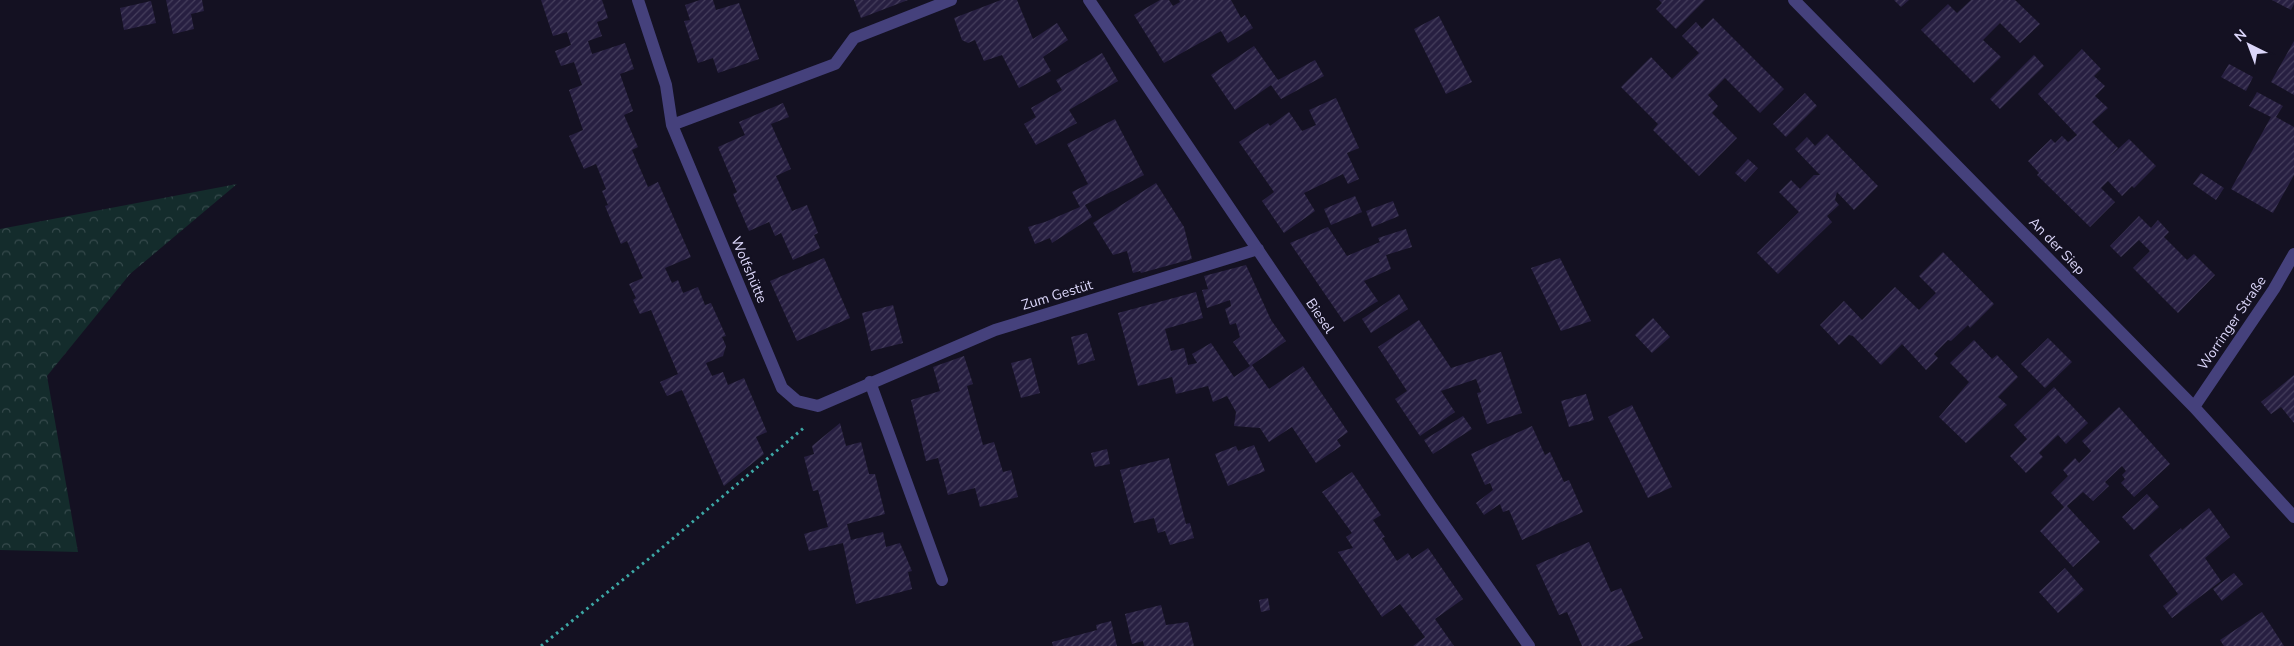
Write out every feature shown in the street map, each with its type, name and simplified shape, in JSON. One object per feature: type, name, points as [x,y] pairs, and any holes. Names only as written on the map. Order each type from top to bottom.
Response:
[{"type":"street","name":"Wolfshütte","points":[[638,0],[666,85],[672,125],[782,388],[797,401],[818,406]]},
{"type":"street","points":[[672,125],[835,64],[854,38],[951,0]]},
{"type":"street","name":"Biesel","points":[[1089,0],[1431,506],[1529,646]]},
{"type":"street","name":"An der Siep","points":[[1794,0],[2194,408],[2294,517]]},
{"type":"street","name":"Zum Gestüt","points":[[818,406],[870,382],[995,330],[1258,249]]},
{"type":"street","name":"Worringer Straße","points":[[2194,408],[2274,289],[2294,254]]},
{"type":"street","points":[[870,382],[942,580]]},
{"type":"path","points":[[541,646],[644,563],[807,425],[818,406]]},
{"type":"green space","points":[[237,184],[130,274],[47,376],[78,552],[0,550],[0,229]]},
{"type":"building","points":[[166,0],[202,0],[204,11],[191,14],[194,29],[173,34]]},
{"type":"building","points":[[541,0],[602,0],[608,18],[597,22],[602,36],[588,41],[592,54],[625,43],[634,69],[620,74],[633,111],[624,115],[638,147],[632,150],[648,187],[658,182],[691,257],[665,268],[672,283],[678,280],[683,293],[698,287],[705,305],[711,303],[726,336],[722,337],[726,346],[723,356],[706,363],[712,376],[723,372],[728,385],[744,378],[767,432],[756,437],[764,454],[724,486],[682,390],[667,396],[660,382],[678,374],[651,310],[640,314],[633,300],[636,298],[629,284],[643,278],[627,241],[621,244],[605,206],[608,205],[602,191],[606,189],[596,164],[584,169],[569,136],[583,130],[569,90],[582,85],[574,62],[561,66],[555,51],[571,45],[567,32],[553,36]]},
{"type":"building","points":[[700,0],[713,0],[716,10],[739,3],[759,59],[718,73],[713,58],[698,63],[684,21],[690,20],[685,5]]},
{"type":"building","points":[[854,0],[908,0],[861,18]]},
{"type":"building","points":[[1001,0],[1017,0],[1033,39],[1057,23],[1068,40],[1043,57],[1051,71],[1019,88],[1002,55],[984,61],[975,40],[968,43],[962,40],[954,18]]},
{"type":"building","points":[[1160,0],[1169,0],[1173,6],[1180,2],[1179,0],[1231,0],[1241,18],[1245,15],[1253,28],[1228,43],[1221,31],[1164,63],[1134,15]]},
{"type":"building","points":[[1659,0],[1705,0],[1676,29],[1656,9],[1662,3]]},
{"type":"building","points":[[1894,0],[1909,0],[1901,7]]},
{"type":"building","points":[[1971,0],[2015,0],[2040,24],[2020,43],[2000,23],[1983,40],[2001,57],[1974,83],[1921,30],[1948,4],[1957,13]]},
{"type":"building","points":[[2272,0],[2294,0],[2294,4],[2291,10]]},
{"type":"building","points":[[151,1],[156,23],[124,30],[120,8]]},
{"type":"building","points":[[1439,16],[1472,82],[1446,94],[1414,29]]},
{"type":"building","points":[[1713,18],[1784,89],[1760,113],[1725,78],[1708,95],[1718,106],[1712,113],[1737,138],[1699,176],[1653,130],[1658,124],[1621,87],[1651,57],[1672,79],[1699,53],[1682,36],[1696,22],[1702,29]]},
{"type":"building","points":[[2294,41],[2294,95],[2271,82]]},
{"type":"building","points":[[1254,46],[1278,80],[1315,60],[1324,76],[1281,99],[1271,85],[1235,110],[1211,75]]},
{"type":"building","points":[[2082,49],[2101,69],[2094,76],[2105,86],[2095,96],[2108,108],[2092,122],[2118,148],[2106,160],[2129,139],[2156,166],[2134,188],[2132,186],[2122,196],[2108,181],[2101,188],[2115,202],[2090,227],[2037,175],[2039,173],[2028,161],[2051,139],[2055,143],[2062,136],[2068,142],[2077,135],[2038,94]]},
{"type":"building","points":[[1102,53],[1118,81],[1069,110],[1077,123],[1036,145],[1024,124],[1036,117],[1031,108],[1062,90],[1056,80]]},
{"type":"building","points":[[2034,55],[2044,66],[2000,109],[1990,99]]},
{"type":"building","points":[[2229,64],[2253,77],[2246,91],[2221,77]]},
{"type":"building","points":[[2257,92],[2283,106],[2276,117],[2294,127],[2294,175],[2273,213],[2231,189],[2271,117],[2249,106]]},
{"type":"building","points":[[1805,93],[1817,106],[1786,137],[1773,124]]},
{"type":"building","points":[[1336,98],[1359,148],[1347,153],[1359,179],[1348,184],[1343,174],[1304,193],[1315,211],[1284,233],[1262,201],[1274,192],[1239,142],[1268,123],[1270,126],[1289,112],[1302,131],[1316,125],[1309,110]]},
{"type":"building","points":[[783,103],[789,117],[771,124],[791,169],[776,176],[792,211],[807,205],[818,233],[814,235],[820,248],[793,260],[781,233],[775,236],[769,222],[749,231],[733,194],[737,192],[718,147],[745,135],[739,122]]},
{"type":"building","points":[[1115,119],[1144,175],[1085,205],[1092,217],[1052,243],[1050,238],[1035,244],[1028,227],[1080,207],[1072,192],[1088,184],[1067,144]]},
{"type":"building","points":[[1827,134],[1878,186],[1854,210],[1837,192],[1835,200],[1839,205],[1827,216],[1832,222],[1778,274],[1757,253],[1799,212],[1779,192],[1791,180],[1800,189],[1814,175],[1820,175],[1795,149],[1807,137],[1815,146]]},
{"type":"building","points":[[1748,159],[1758,168],[1745,182],[1735,173]]},
{"type":"building","points":[[2201,173],[2224,188],[2216,200],[2193,184]]},
{"type":"building","points":[[1156,183],[1184,227],[1192,259],[1141,273],[1140,271],[1133,273],[1127,251],[1113,255],[1093,223]]},
{"type":"building","points":[[1355,196],[1362,212],[1331,225],[1324,209]]},
{"type":"building","points":[[1393,201],[1399,216],[1372,227],[1366,211]]},
{"type":"building","points":[[2139,216],[2151,228],[2158,220],[2169,232],[2164,237],[2187,260],[2194,254],[2215,275],[2178,313],[2133,268],[2150,251],[2139,240],[2121,257],[2110,246]]},
{"type":"building","points":[[1328,227],[1347,256],[1380,242],[1378,238],[1406,229],[1412,247],[1386,255],[1391,269],[1364,281],[1378,301],[1344,322],[1290,243]]},
{"type":"building","points":[[1943,252],[1994,304],[1970,328],[1968,325],[1951,341],[1948,340],[1934,354],[1938,358],[1926,370],[1902,344],[1881,365],[1853,336],[1849,335],[1839,345],[1820,325],[1844,301],[1862,320],[1895,287],[1919,310],[1936,293],[1919,276]]},
{"type":"building","points":[[824,258],[850,318],[797,341],[770,281]]},
{"type":"building","points":[[1560,258],[1591,321],[1561,331],[1531,268]]},
{"type":"building","points":[[1246,265],[1271,320],[1286,341],[1252,365],[1269,389],[1303,366],[1348,432],[1337,440],[1341,446],[1316,463],[1292,427],[1269,442],[1260,428],[1234,426],[1236,412],[1227,396],[1213,402],[1208,386],[1176,394],[1172,377],[1138,386],[1118,313],[1196,292],[1203,318],[1165,329],[1171,351],[1184,348],[1188,365],[1197,363],[1192,354],[1211,343],[1234,377],[1250,366],[1233,342],[1240,337],[1236,323],[1230,325],[1225,309],[1231,306],[1230,300],[1207,308],[1202,290],[1208,289],[1204,276]]},
{"type":"building","points":[[1399,294],[1408,309],[1371,333],[1362,319]]},
{"type":"building","points":[[893,305],[903,343],[871,351],[862,313]]},
{"type":"building","points":[[1653,318],[1670,337],[1652,353],[1635,335]]},
{"type":"building","points":[[1419,320],[1451,368],[1501,352],[1522,413],[1487,424],[1477,393],[1481,392],[1476,379],[1441,391],[1455,412],[1420,436],[1395,399],[1407,391],[1378,347]]},
{"type":"building","points":[[1087,333],[1095,360],[1078,365],[1071,337]]},
{"type":"building","points":[[2048,338],[2072,362],[2045,388],[2021,364]]},
{"type":"building","points":[[1974,340],[1992,359],[1997,355],[2018,377],[1998,397],[2007,405],[1966,443],[1939,417],[1969,382],[1950,363]]},
{"type":"building","points":[[964,356],[973,384],[967,386],[983,445],[994,442],[1003,472],[1011,470],[1018,497],[980,507],[975,488],[948,495],[938,458],[926,461],[911,400],[940,391],[933,367]]},
{"type":"building","points":[[1031,358],[1040,393],[1021,398],[1011,363]]},
{"type":"building","points":[[2294,375],[2294,423],[2281,407],[2271,414],[2261,402]]},
{"type":"building","points":[[2054,387],[2088,423],[2066,444],[2058,435],[2039,453],[2043,457],[2026,473],[2010,456],[2027,439],[2014,425]]},
{"type":"building","points":[[1586,394],[1594,420],[1569,427],[1561,401]]},
{"type":"building","points":[[1632,405],[1672,487],[1648,498],[1608,417]]},
{"type":"building","points":[[2119,407],[2170,464],[2134,497],[2121,483],[2125,479],[2122,475],[2126,471],[2122,466],[2105,482],[2109,486],[2093,501],[2083,492],[2067,506],[2100,542],[2073,567],[2040,531],[2064,507],[2051,493],[2068,476],[2063,470],[2075,458],[2079,463],[2091,451],[2082,441]]},
{"type":"building","points":[[1463,416],[1472,429],[1433,454],[1424,440]]},
{"type":"building","points":[[840,423],[846,446],[861,442],[869,474],[875,474],[885,514],[847,524],[851,540],[883,532],[886,547],[900,543],[912,571],[908,572],[912,589],[856,604],[843,543],[809,551],[804,534],[828,527],[818,490],[813,491],[804,457],[814,454],[812,446]]},
{"type":"building","points":[[1532,426],[1545,455],[1550,452],[1564,482],[1569,480],[1583,512],[1522,540],[1509,510],[1503,512],[1500,504],[1484,515],[1476,503],[1493,490],[1490,483],[1485,485],[1471,454]]},
{"type":"building","points":[[1254,445],[1265,471],[1228,486],[1215,454],[1236,446],[1238,451]]},
{"type":"building","points":[[1107,449],[1110,464],[1095,467],[1091,453]]},
{"type":"building","points":[[1169,458],[1186,524],[1190,523],[1194,538],[1170,545],[1165,531],[1158,533],[1154,518],[1134,523],[1120,470]]},
{"type":"building","points":[[1352,472],[1381,515],[1373,520],[1385,537],[1382,538],[1397,561],[1408,553],[1412,559],[1428,548],[1463,599],[1435,619],[1454,646],[1413,646],[1425,637],[1400,604],[1382,617],[1338,552],[1353,548],[1346,537],[1352,533],[1322,492]]},
{"type":"building","points":[[2147,494],[2159,507],[2134,530],[2122,517]]},
{"type":"building","points":[[2209,508],[2230,537],[2205,558],[2221,581],[2172,618],[2163,606],[2178,594],[2149,555],[2181,528],[2182,530]]},
{"type":"building","points":[[1589,542],[1611,592],[1621,588],[1643,638],[1626,646],[1582,646],[1567,612],[1559,615],[1536,565]]},
{"type":"building","points":[[2065,568],[2084,590],[2058,613],[2039,592]]},
{"type":"building","points":[[2234,573],[2243,584],[2222,601],[2213,589]]},
{"type":"building","points":[[1268,598],[1270,610],[1261,612],[1259,600]]},
{"type":"building","points":[[1161,605],[1166,625],[1188,622],[1194,646],[1144,646],[1143,641],[1132,644],[1125,614]]},
{"type":"building","points":[[2262,612],[2284,646],[2224,646],[2220,640]]},
{"type":"building","points":[[1111,621],[1117,646],[1053,646],[1052,642],[1097,630],[1096,625]]}]
